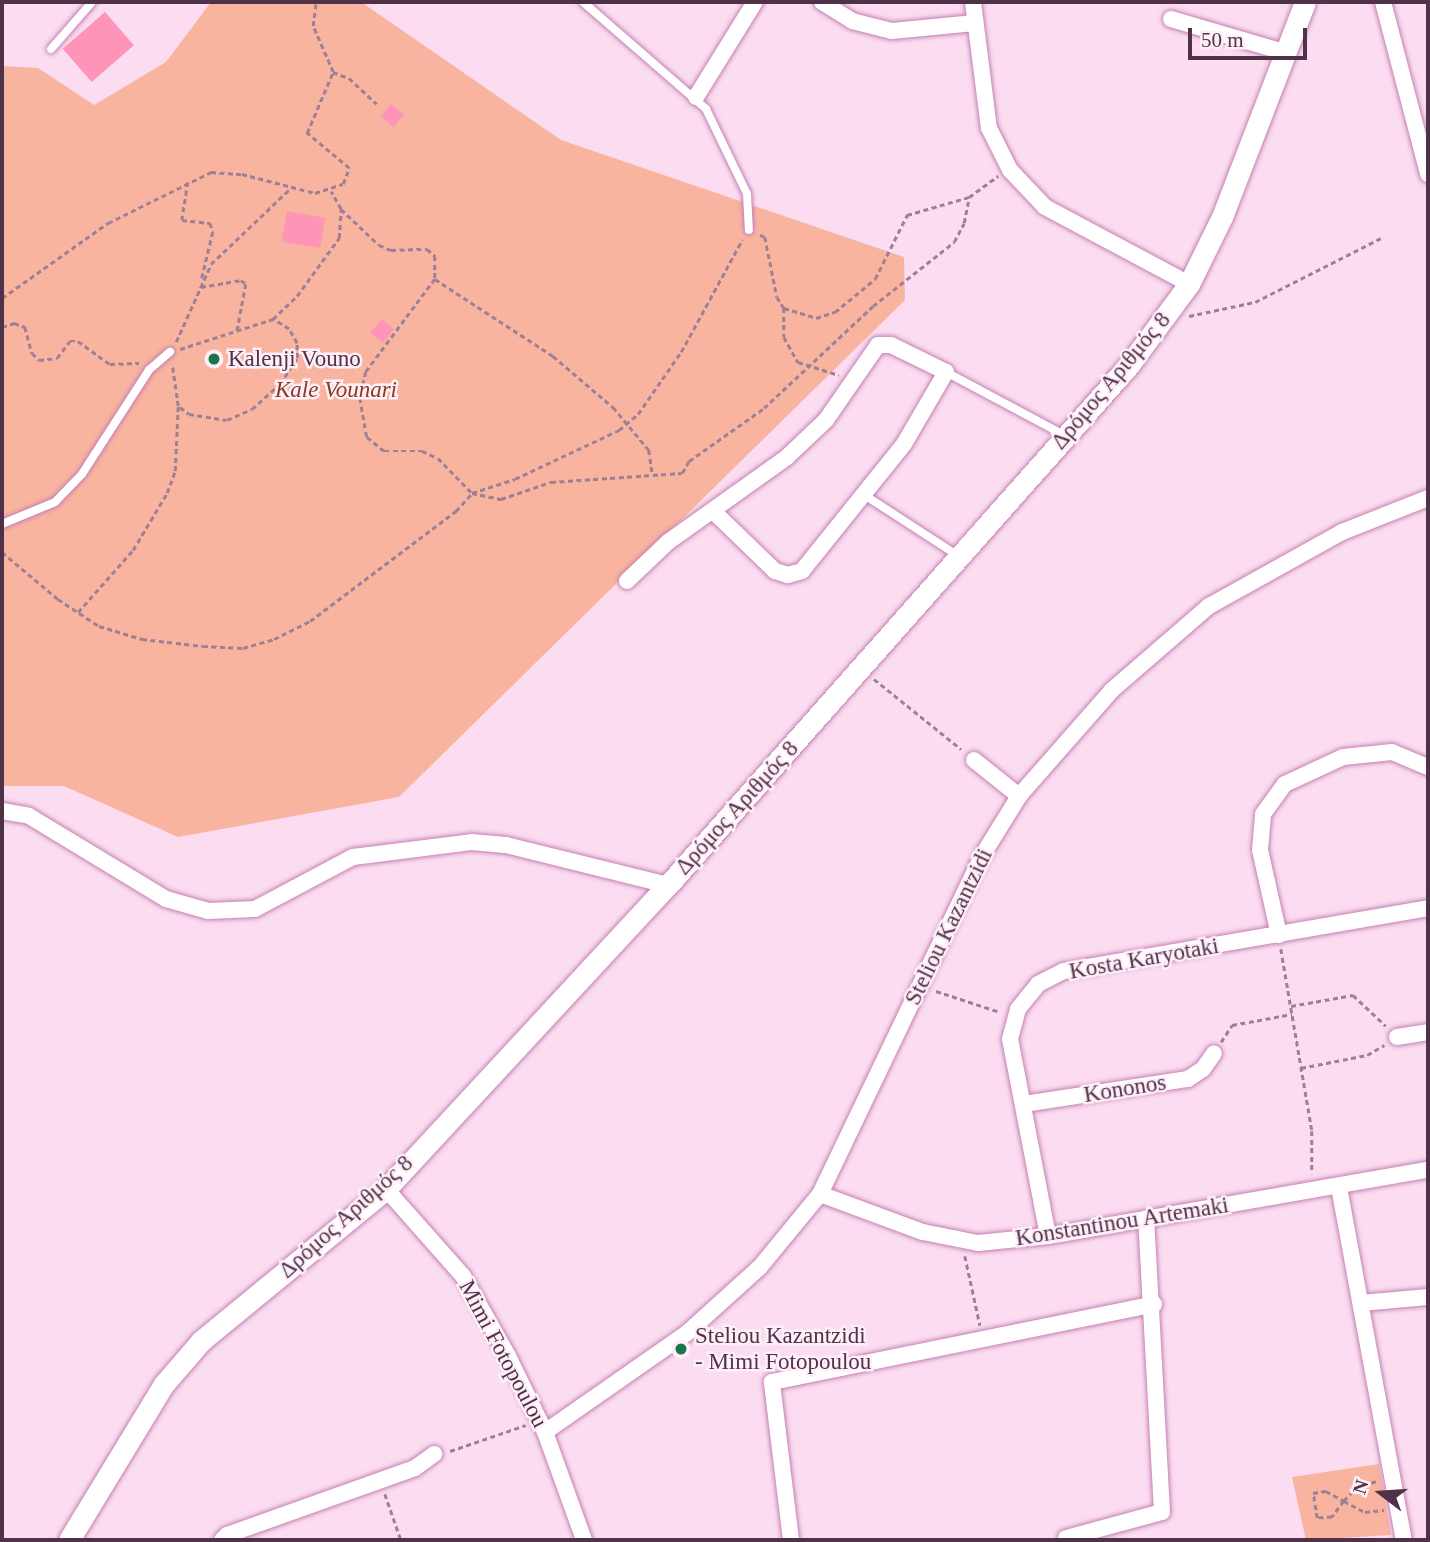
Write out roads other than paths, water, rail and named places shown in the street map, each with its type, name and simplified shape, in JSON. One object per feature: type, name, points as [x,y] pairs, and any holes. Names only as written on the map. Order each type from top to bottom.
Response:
[{"type":"street","points":[[696,97],[755,2]]},
{"type":"street","points":[[822,2],[852,21],[892,31],[975,23]]},
{"type":"street","points":[[973,2],[989,128],[1010,170],[1045,207],[1189,284]]},
{"type":"street","name":"Δρόμος Αριθμός 8","points":[[69,1540],[164,1384],[201,1342],[386,1189],[668,885],[960,557],[1162,323],[1189,284],[1222,217],[1305,2]]},
{"type":"street","points":[[1383,2],[1428,174]]},
{"type":"street","points":[[1171,19],[1284,52]]},
{"type":"street","points":[[627,581],[668,542],[715,513],[787,457],[826,420],[854,382],[865,358],[878,345],[891,345],[946,372],[904,444],[866,496],[802,571],[788,575],[760,559],[715,513]]},
{"type":"street","name":"Steliou Kazantzidi","points":[[542,1426],[687,1333],[760,1267],[820,1194],[982,856],[1019,796],[1112,690],[1209,606],[1342,533],[1428,498]]},
{"type":"street","points":[[1279,935],[1260,850],[1263,814],[1285,784],[1343,757],[1392,752],[1428,767]]},
{"type":"street","points":[[974,760],[1019,796]]},
{"type":"street","points":[[2,811],[29,816],[166,899],[208,911],[255,909],[353,857],[471,842],[506,845],[668,885]]},
{"type":"street","name":"Kosta Karyotaki","points":[[1048,1236],[1010,1039],[1016,1017],[1038,985],[1064,971],[1428,908]]},
{"type":"street","points":[[1398,1037],[1428,1032]]},
{"type":"street","name":"Kononos","points":[[1024,1104],[1188,1079],[1203,1069],[1214,1053]]},
{"type":"street","name":"Konstantinou Artemaki","points":[[820,1194],[923,1232],[978,1243],[1048,1236],[1428,1170]]},
{"type":"street","points":[[1339,1186],[1404,1540]]},
{"type":"street","name":"Mimi Fotopoulou","points":[[386,1189],[463,1276],[542,1426],[583,1540]]},
{"type":"street","points":[[1066,1538],[1162,1512],[1154,1304],[1146,1218]]},
{"type":"street","points":[[1361,1303],[1428,1297]]},
{"type":"street","points":[[791,1540],[772,1382],[983,1342],[1154,1304]]},
{"type":"street","points":[[222,1540],[415,1468],[435,1454]]},
{"type":"lane","points":[[51,49],[92,2]]},
{"type":"lane","points":[[583,2],[696,97],[747,194],[749,230]]},
{"type":"lane","points":[[2,524],[55,502],[82,474],[156,364],[170,352]]},
{"type":"lane","points":[[946,372],[1066,436]]},
{"type":"lane","points":[[866,496],[960,557]]},
{"type":"place","name":"Kalenji Vouno","points":[[214,359]]},
{"type":"place","name":"Steliou Kazantzidi - Mimi Fotopoulou","points":[[681,1349]]},
{"type":"park label","name":"Kale Vounari","points":[[336,390]]}]
